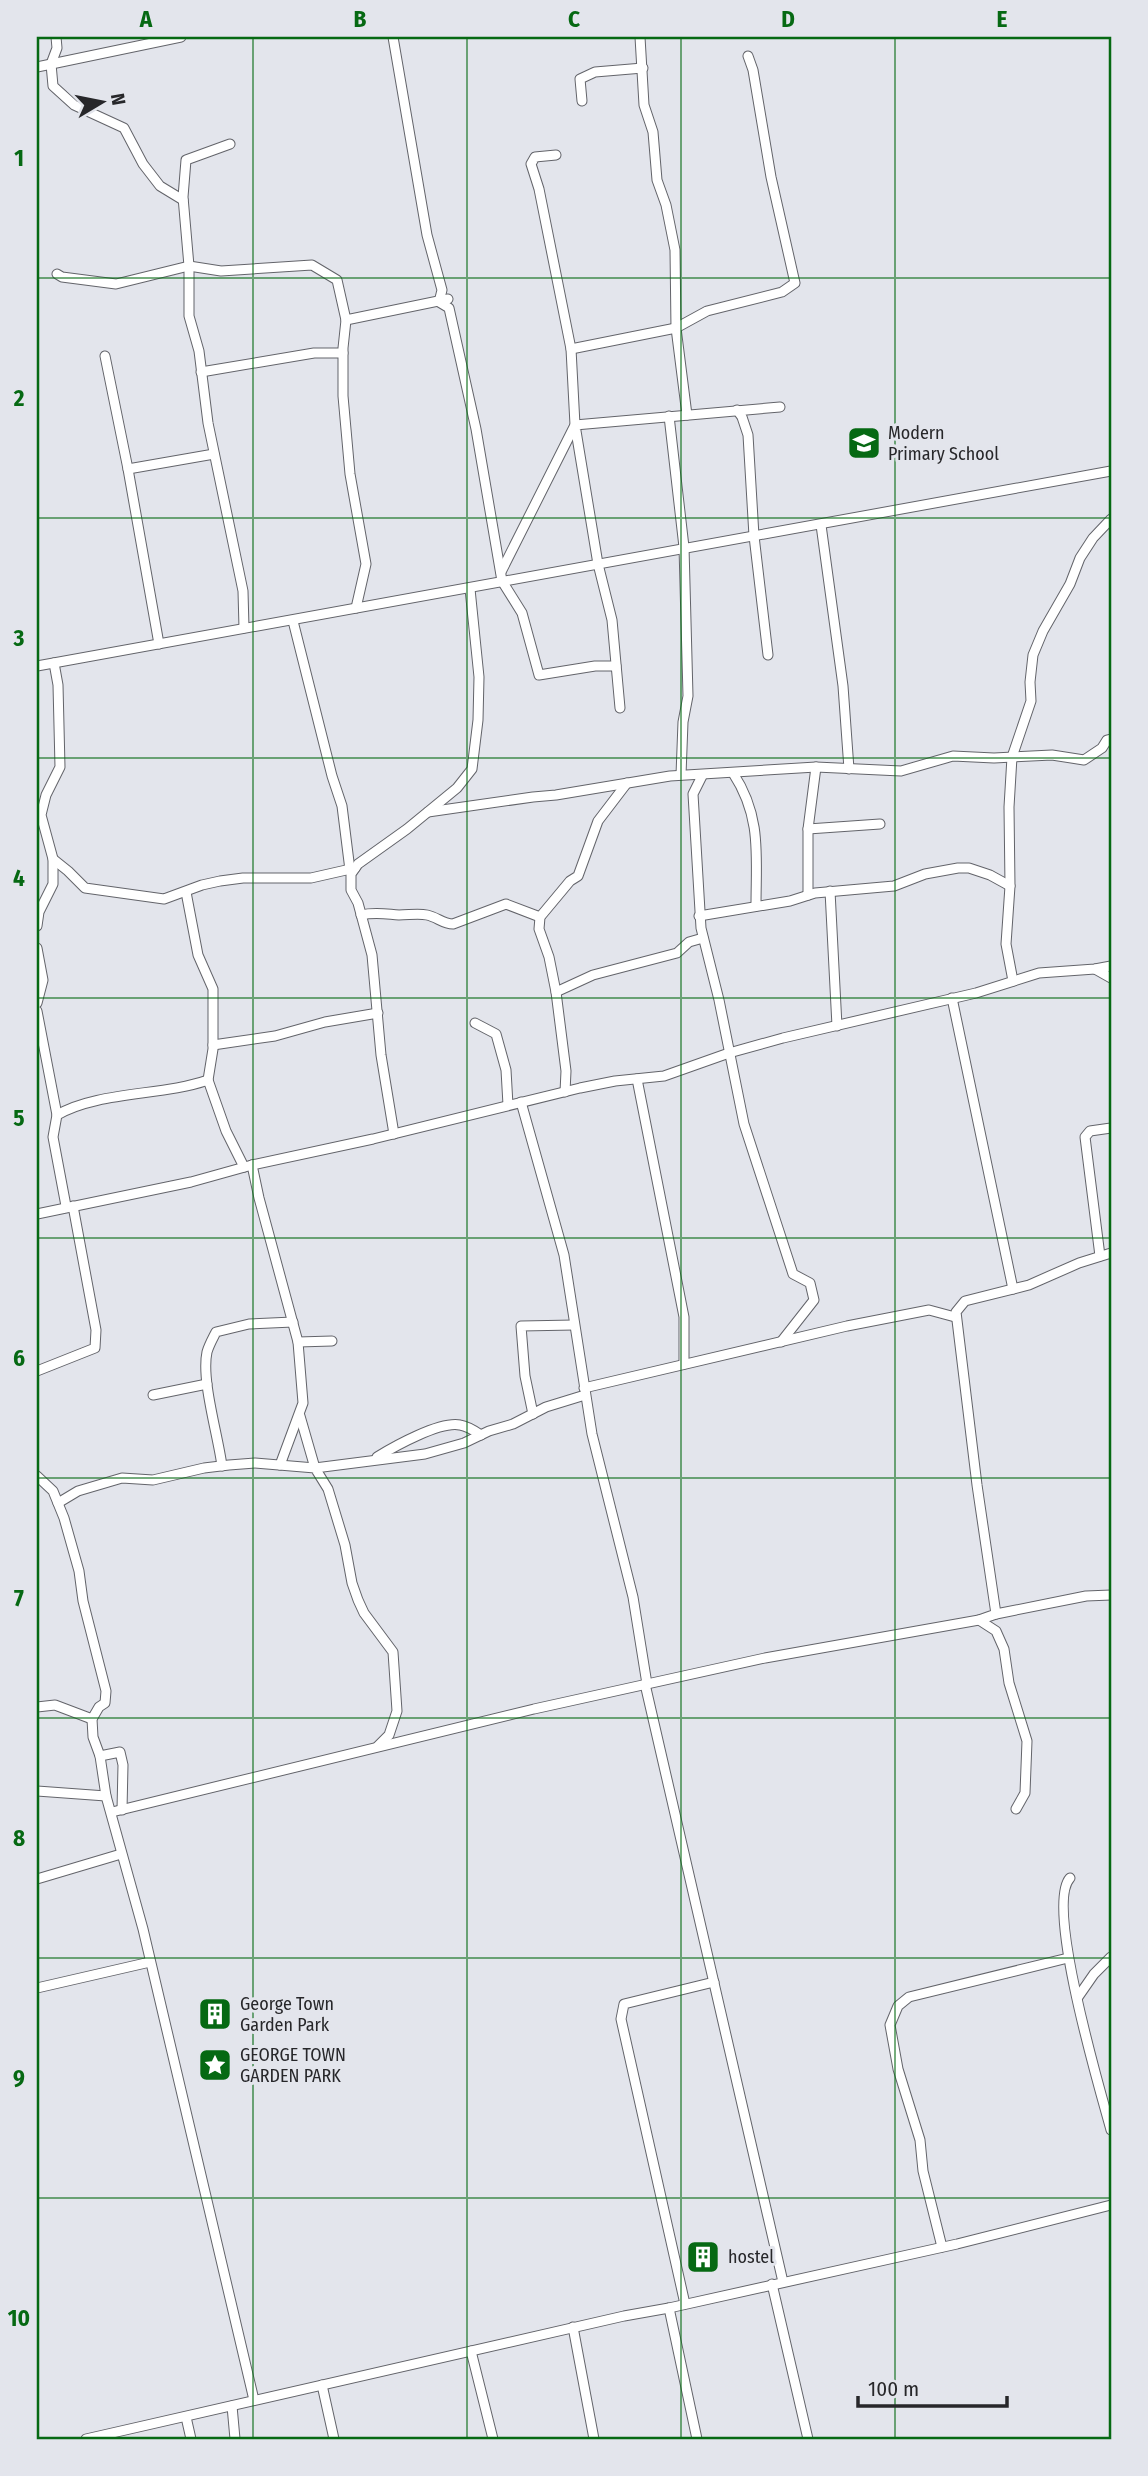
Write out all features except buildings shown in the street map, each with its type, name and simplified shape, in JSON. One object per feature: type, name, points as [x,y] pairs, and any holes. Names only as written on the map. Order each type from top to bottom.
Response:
[{"type":"street","points":[[56,37],[57,48],[51,64],[53,86],[74,105],[124,128],[143,164],[160,186],[183,200]]},
{"type":"street","points":[[37,67],[181,37]]},
{"type":"street","points":[[393,37],[427,235],[443,301],[449,308],[476,429],[502,577],[522,613],[539,675],[595,666],[616,666]]},
{"type":"street","points":[[640,37],[644,98],[653,132],[655,170],[675,243],[676,328],[687,415]]},
{"type":"street","points":[[571,349],[676,328],[707,311],[782,292],[794,283],[771,177],[753,70],[748,56]]},
{"type":"street","points":[[582,101],[580,79],[595,72],[643,68]]},
{"type":"street","points":[[230,144],[186,160],[183,200],[189,266],[189,316],[243,591],[244,628]]},
{"type":"street","points":[[556,155],[535,158],[531,164],[539,190],[571,349],[575,425],[598,564],[612,620],[620,708]]},
{"type":"street","points":[[57,274],[62,277],[116,284],[189,266],[221,271],[312,265],[337,280],[346,320],[343,396],[350,474],[366,564],[356,608]]},
{"type":"street","points":[[346,320],[443,301]]},
{"type":"street","points":[[201,372],[314,353],[343,353]]},
{"type":"street","points":[[106,356],[159,644]]},
{"type":"street","points":[[575,425],[780,407]]},
{"type":"street","points":[[737,410],[748,435],[754,536],[768,655]]},
{"type":"street","points":[[670,416],[684,547],[688,696],[683,722],[681,775]]},
{"type":"street","points":[[502,577],[575,425]]},
{"type":"street","points":[[128,469],[214,454]]},
{"type":"street","points":[[37,666],[470,589],[502,577],[598,564],[1111,471]]},
{"type":"street","points":[[1013,981],[1006,944],[1010,886],[1009,807],[1012,757],[1022,723],[1029,710],[1032,656],[1070,584],[1080,558],[1093,538],[1111,519]]},
{"type":"street","points":[[821,525],[843,686],[849,769]]},
{"type":"street","points":[[52,859],[89,889],[164,899],[209,883],[243,878],[311,878],[353,869],[428,812],[466,778],[474,759],[479,677],[470,589]]},
{"type":"street","points":[[293,621],[342,806],[353,869],[351,890],[372,955],[381,1055],[394,1134]]},
{"type":"street","points":[[37,926],[39,912],[53,884],[52,859],[42,825],[41,811],[60,767],[58,685],[54,663]]},
{"type":"street","points":[[428,812],[681,775],[702,776],[816,767],[901,771],[953,756],[1052,755],[1084,760],[1111,738]]},
{"type":"street","points":[[808,895],[808,829],[816,767]]},
{"type":"street","points":[[733,773],[746,793],[757,837],[756,906]]},
{"type":"street","points":[[702,776],[693,794],[699,916],[703,939],[719,1000],[744,1124],[793,1274],[810,1283],[814,1300],[781,1342]]},
{"type":"street","points":[[565,1091],[566,1071],[556,992],[549,957],[539,929],[540,918],[570,881],[578,876],[598,821],[627,783]]},
{"type":"street","points":[[808,829],[880,824]]},
{"type":"street","points":[[699,916],[790,901],[830,891],[894,886],[925,874],[958,868],[969,868],[990,875],[1010,886]]},
{"type":"street","points":[[830,891],[837,1026]]},
{"type":"street","points":[[186,892],[198,955],[213,989],[213,1045],[208,1080],[226,1131],[248,1166],[298,1342],[303,1403],[280,1465]]},
{"type":"street","points":[[360,915],[380,912],[419,914],[453,925],[506,904],[540,918]]},
{"type":"street","points":[[556,992],[593,975],[677,953],[689,943],[703,939]]},
{"type":"street","points":[[37,948],[43,980],[37,1003]]},
{"type":"street","points":[[37,1214],[191,1182],[565,1091],[615,1081],[664,1076],[729,1053],[953,998],[1039,973],[1095,970],[1111,966]]},
{"type":"street","points":[[1095,970],[1111,978]]},
{"type":"street","points":[[953,998],[1013,1289]]},
{"type":"street","points":[[37,1012],[57,1115],[53,1137],[96,1330],[95,1348],[37,1371]]},
{"type":"street","points":[[213,1045],[378,1013]]},
{"type":"street","points":[[475,1023],[496,1034],[506,1070],[508,1105]]},
{"type":"street","points":[[637,1079],[684,1317],[684,1364]]},
{"type":"street","points":[[57,1115],[110,1099],[193,1086],[208,1080]]},
{"type":"street","points":[[521,1102],[564,1255],[600,1472],[633,1597],[646,1684],[783,2282]]},
{"type":"street","points":[[1100,1256],[1085,1136],[1090,1131],[1111,1128]]},
{"type":"street","points":[[996,1614],[955,1317],[958,1307],[965,1301],[1029,1285],[1111,1253]]},
{"type":"street","points":[[58,1503],[78,1491],[122,1478],[153,1480],[222,1466],[255,1463],[315,1468],[425,1454],[464,1443],[585,1392],[684,1364],[847,1326],[929,1311],[955,1317]]},
{"type":"street","points":[[222,1466],[207,1384],[207,1353],[216,1332],[248,1324],[293,1322]]},
{"type":"street","points":[[533,1414],[525,1376],[521,1326],[574,1325]]},
{"type":"street","points":[[298,1342],[332,1342]]},
{"type":"street","points":[[153,1395],[207,1384]]},
{"type":"street","points":[[300,1416],[315,1468],[328,1489],[358,1600],[393,1652],[397,1711],[389,1735],[377,1748]]},
{"type":"street","points":[[373,1459],[407,1439],[433,1429],[459,1424],[481,1435]]},
{"type":"street","points":[[459,1424],[464,1443]]},
{"type":"street","points":[[37,1476],[53,1491],[79,1571],[83,1601],[106,1691],[105,1703],[99,1707],[92,1719],[93,1737],[100,1756],[106,1796],[117,1811]]},
{"type":"street","points":[[117,1811],[765,1658],[979,1620],[996,1614],[1086,1596],[1111,1595]]},
{"type":"street","points":[[979,1620],[996,1630],[1004,1649],[1009,1683],[1027,1741],[1026,1793],[1016,1809]]},
{"type":"street","points":[[37,1707],[55,1705],[92,1719]]},
{"type":"street","points":[[100,1756],[120,1752],[122,1766],[117,1811],[121,1854],[150,1962],[254,2400]]},
{"type":"street","points":[[37,1791],[106,1796]]},
{"type":"street","points":[[37,1879],[121,1854]]},
{"type":"street","points":[[1070,1878],[1062,1895],[1068,1958],[1089,2053],[1111,2130]]},
{"type":"street","points":[[1078,1997],[1094,1974],[1111,1957]]},
{"type":"street","points":[[942,2247],[923,2171],[920,2140],[898,2069],[890,2025],[898,2006],[909,1997],[1068,1958]]},
{"type":"street","points":[[37,1988],[150,1962]]},
{"type":"street","points":[[685,2304],[621,2019],[624,2004],[714,1982]]},
{"type":"street","points":[[86,2439],[573,2327],[942,2247],[1111,2205]]},
{"type":"street","points":[[772,2284],[808,2439]]},
{"type":"street","points":[[669,2308],[697,2439]]},
{"type":"street","points":[[573,2327],[594,2439]]},
{"type":"street","points":[[471,2351],[493,2439]]},
{"type":"street","points":[[322,2385],[334,2439]]},
{"type":"street","points":[[232,2406],[235,2439]]},
{"type":"street","points":[[186,2417],[191,2439]]},
{"type":"place","name":"Modern Primary School","points":[[864,443]]},
{"type":"place","name":"George Town Garden Park","points":[[215,2014]]},
{"type":"place","name":"GEORGE TOWN GARDEN PARK","points":[[215,2065]]},
{"type":"place","name":"hostel","points":[[703,2257]]}]
